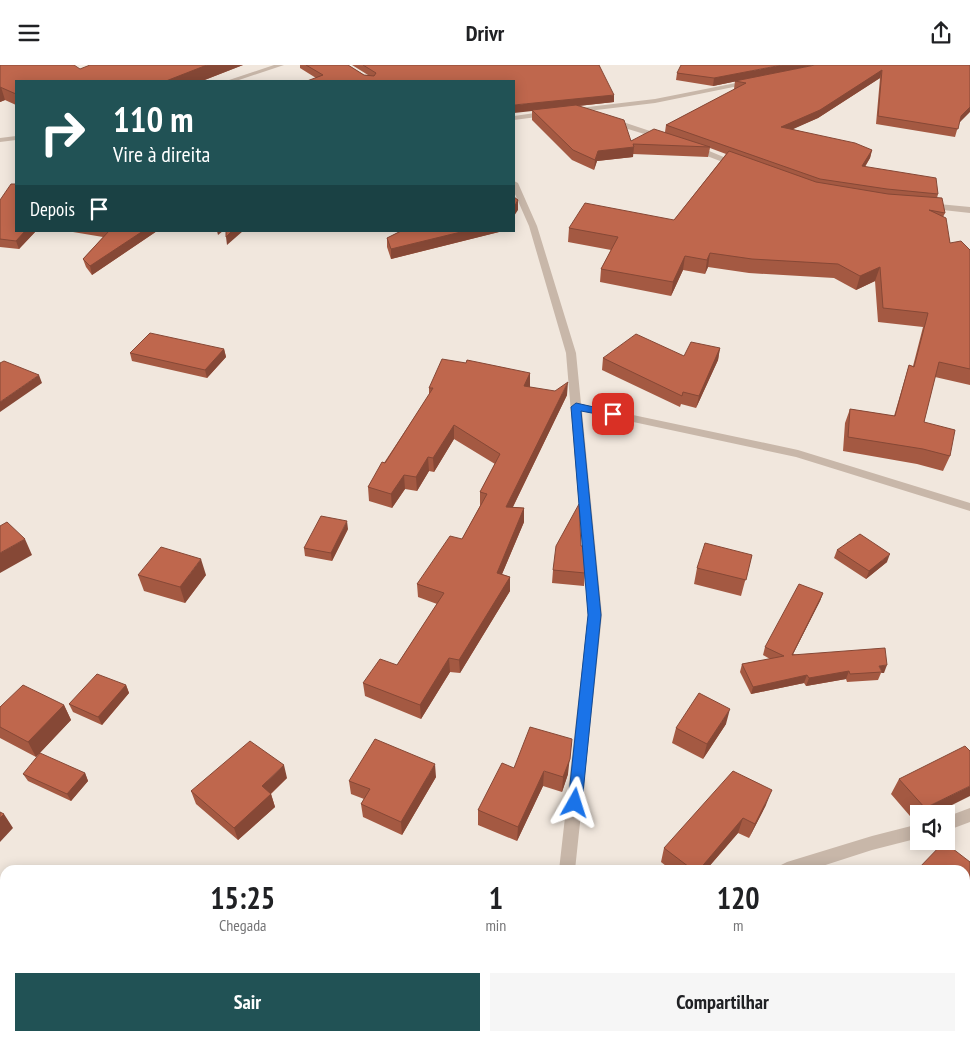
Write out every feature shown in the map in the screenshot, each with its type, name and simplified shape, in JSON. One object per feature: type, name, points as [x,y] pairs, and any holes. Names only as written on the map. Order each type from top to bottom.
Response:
[{"type":"street","points":[[233,80],[281,65]]},
{"type":"street","points":[[594,116],[571,111],[655,101],[760,80]]},
{"type":"street","points":[[515,118],[558,112]]},
{"type":"street","points":[[603,119],[677,141]]},
{"type":"street","points":[[0,140],[15,139]]},
{"type":"street","points":[[686,145],[750,169]]},
{"type":"street","points":[[515,185],[533,226],[571,353],[594,615],[568,865]]},
{"type":"street","points":[[922,205],[970,210]]},
{"type":"street","points":[[576,407],[798,454],[970,507]]},
{"type":"street","points":[[955,821],[970,815]]},
{"type":"street","points":[[804,865],[872,843],[910,833]]},
{"type":"building","points":[[0,65],[74,65],[80,69],[90,65],[207,65],[169,80],[15,80],[15,94],[0,87]]},
{"type":"building","points":[[306,65],[348,65],[364,75],[374,76],[376,73],[363,65],[599,65],[614,95],[515,105],[515,80],[310,80],[323,75]]},
{"type":"building","points":[[681,65],[782,65],[714,78],[677,73]]},
{"type":"building","points":[[815,65],[970,65],[970,107],[961,116],[958,129],[878,116],[882,70],[820,110],[781,127],[855,143],[872,150],[862,166],[936,178],[938,194],[820,179],[666,125],[746,83],[735,81]]},
{"type":"building","points":[[576,105],[624,120],[631,141],[654,129],[710,147],[633,144],[634,147],[598,151],[595,160],[573,150],[532,110]]},
{"type":"building","points":[[729,151],[816,182],[888,194],[942,198],[945,213],[929,210],[946,218],[950,243],[961,241],[970,250],[970,369],[939,362],[924,422],[955,430],[950,456],[923,449],[848,437],[850,409],[895,416],[909,365],[914,367],[928,313],[883,308],[880,267],[860,276],[838,264],[752,259],[710,253],[707,260],[685,256],[673,282],[601,269],[618,237],[569,228],[585,203],[674,220]]},
{"type":"building","points":[[11,184],[15,184],[15,232],[24,232],[16,241],[0,239],[0,200]]},
{"type":"building","points":[[108,232],[141,232],[90,266],[83,259]]},
{"type":"building","points":[[399,232],[461,232],[391,249],[387,238]]},
{"type":"building","points":[[150,333],[224,349],[205,370],[130,353]]},
{"type":"building","points":[[636,334],[684,356],[691,342],[720,348],[699,396],[683,392],[682,396],[603,358]]},
{"type":"building","points":[[442,359],[466,363],[467,360],[530,373],[524,386],[555,391],[568,382],[506,507],[524,508],[497,573],[510,577],[459,660],[449,658],[420,705],[363,683],[380,659],[397,665],[444,593],[417,584],[450,536],[462,539],[487,494],[480,492],[500,454],[454,425],[433,458],[428,457],[416,477],[404,475],[391,494],[368,487],[382,462],[385,463],[433,388],[429,388]]},
{"type":"building","points":[[4,361],[39,375],[0,402],[0,363]]},
{"type":"building","points":[[579,504],[581,546],[583,546],[585,573],[553,570],[556,546]]},
{"type":"building","points":[[321,516],[347,521],[331,553],[304,548]]},
{"type":"building","points":[[7,522],[25,539],[0,553],[0,526]]},
{"type":"building","points":[[860,534],[890,554],[869,571],[837,550]]},
{"type":"building","points":[[705,543],[752,555],[746,580],[697,568]]},
{"type":"building","points":[[161,547],[201,559],[180,587],[138,575]]},
{"type":"building","points":[[799,584],[823,593],[792,655],[885,648],[887,665],[879,666],[882,672],[850,674],[849,671],[809,678],[807,675],[753,687],[742,664],[784,656],[765,647]]},
{"type":"building","points":[[97,674],[126,685],[98,717],[69,704]]},
{"type":"building","points":[[23,685],[64,705],[28,742],[0,727],[0,707]]},
{"type":"building","points":[[699,693],[730,709],[707,744],[676,728]]},
{"type":"building","points":[[530,727],[572,739],[570,759],[563,777],[544,771],[518,827],[478,810],[502,763],[514,768]]},
{"type":"building","points":[[375,739],[435,764],[401,822],[361,804],[370,789],[349,781]]},
{"type":"building","points":[[250,741],[284,765],[262,786],[271,794],[234,828],[191,791]]},
{"type":"building","points":[[965,746],[970,751],[970,786],[931,805],[922,805],[899,779]]},
{"type":"building","points":[[40,753],[85,773],[67,794],[23,774]]},
{"type":"building","points":[[733,771],[772,790],[755,824],[743,818],[703,865],[686,865],[664,848]]},
{"type":"building","points":[[936,850],[954,850],[970,862],[970,865],[922,865]]},
{"type":"route","points":[[575,803],[594,615],[576,407],[613,414]]}]
